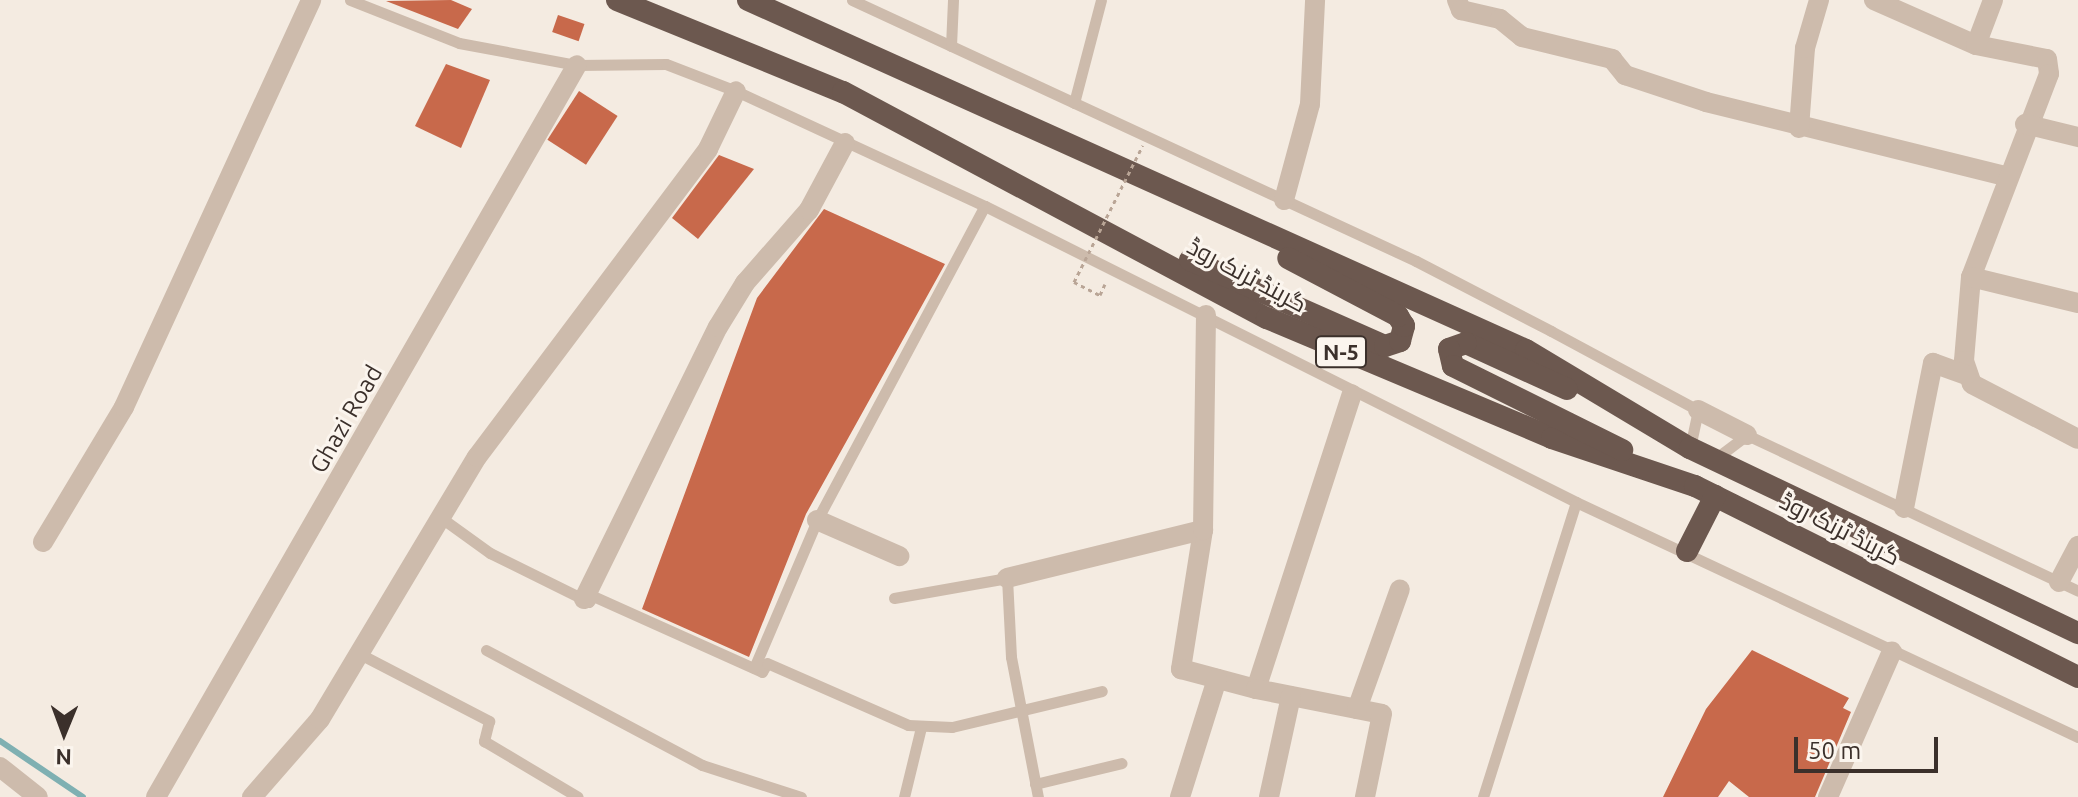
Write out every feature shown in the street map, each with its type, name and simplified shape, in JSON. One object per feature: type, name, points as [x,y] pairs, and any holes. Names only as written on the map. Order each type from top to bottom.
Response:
[{"type":"highway","name":"گرینڈ ٹرنک روڈ","points":[[617,0],[843,92],[1071,208],[1267,318],[1398,378],[1705,491],[2078,677]]},
{"type":"highway","name":"گرینڈ ٹرنک روڈ","points":[[748,0],[877,52],[1081,152],[1526,350],[1690,448],[2078,633]]},
{"type":"highway","points":[[1071,208],[1385,346],[1403,335],[1398,316],[1081,152]]},
{"type":"highway","points":[[1652,427],[1466,343],[1449,349],[1453,366],[1705,491],[1687,551]]},
{"type":"street","points":[[43,542],[124,407],[311,0]]},
{"type":"street","points":[[1284,200],[1310,104],[1315,0]]},
{"type":"street","points":[[1457,0],[1461,10],[1500,19],[1522,37],[1612,59],[1625,75],[1799,128],[2006,176]]},
{"type":"street","points":[[1799,128],[1805,48],[1819,0]]},
{"type":"street","points":[[1874,0],[1976,45],[2047,59],[2049,74],[2025,124],[1971,277],[1966,375]]},
{"type":"street","points":[[1976,45],[1993,0]]},
{"type":"street","name":"Ghazi Road","points":[[156,797],[577,65]]},
{"type":"street","points":[[252,797],[320,719],[477,457],[708,149],[736,91]]},
{"type":"street","points":[[2025,124],[2078,137]]},
{"type":"street","points":[[584,599],[718,327],[745,283],[809,210],[845,143]]},
{"type":"street","points":[[1971,277],[2078,303]]},
{"type":"street","points":[[1206,315],[1203,530],[1181,669],[1256,689],[1382,714],[1365,797]]},
{"type":"street","points":[[1904,508],[1933,363],[1966,375],[1999,401],[2078,439]]},
{"type":"street","points":[[1256,689],[1352,394]]},
{"type":"street","points":[[1698,410],[1747,435]]},
{"type":"street","points":[[817,520],[899,556]]},
{"type":"street","points":[[1007,578],[1203,530]]},
{"type":"street","points":[[2069,586],[2078,546]]},
{"type":"street","points":[[1357,709],[1400,589]]},
{"type":"street","points":[[1828,797],[1875,700],[1892,651]]},
{"type":"street","points":[[1180,797],[1217,679]]},
{"type":"street","points":[[1269,797],[1291,696]]},
{"type":"street","points":[[0,767],[38,797]]},
{"type":"lane","points":[[350,0],[459,43],[577,65],[666,64],[736,91],[985,206],[1206,315],[1352,394],[1576,502],[1687,551],[2078,737]]},
{"type":"lane","points":[[852,0],[1284,200],[1698,410],[1690,448]]},
{"type":"lane","points":[[951,46],[953,0]]},
{"type":"lane","points":[[1074,103],[1101,0]]},
{"type":"lane","points":[[754,668],[817,520],[985,206]]},
{"type":"lane","points":[[1715,459],[1747,435],[2069,586]]},
{"type":"lane","points":[[1483,797],[1576,502]]},
{"type":"lane","points":[[440,517],[490,553],[584,599],[593,596],[762,672],[767,663],[921,727],[1019,712],[1102,691]]},
{"type":"lane","points":[[894,598],[1007,578],[1019,712],[1038,797]]},
{"type":"lane","points":[[486,650],[702,765],[801,797]]},
{"type":"lane","points":[[358,653],[489,721],[484,741],[578,797]]},
{"type":"lane","points":[[904,797],[921,727]]},
{"type":"lane","points":[[1035,784],[1122,763]]},
{"type":"lane","points":[[749,797],[753,784]]},
{"type":"path","points":[[1100,295],[1074,282],[1143,145]]},
{"type":"building","points":[[451,0],[472,9],[458,29],[386,1]]},
{"type":"building","points":[[558,15],[584,24],[579,41],[552,32]]},
{"type":"building","points":[[446,64],[490,80],[461,148],[415,126]]},
{"type":"building","points":[[579,91],[618,116],[586,165],[547,140]]},
{"type":"building","points":[[719,155],[754,169],[698,239],[672,218]]},
{"type":"building","points":[[824,209],[945,264],[806,514],[749,657],[642,609],[757,298]]},
{"type":"building","points":[[1752,650],[1849,698],[1843,708],[1851,712],[1815,797],[1749,797],[1729,781],[1718,797],[1663,797],[1706,709]]},
{"type":"waterway","points":[[0,741],[83,797]]}]
